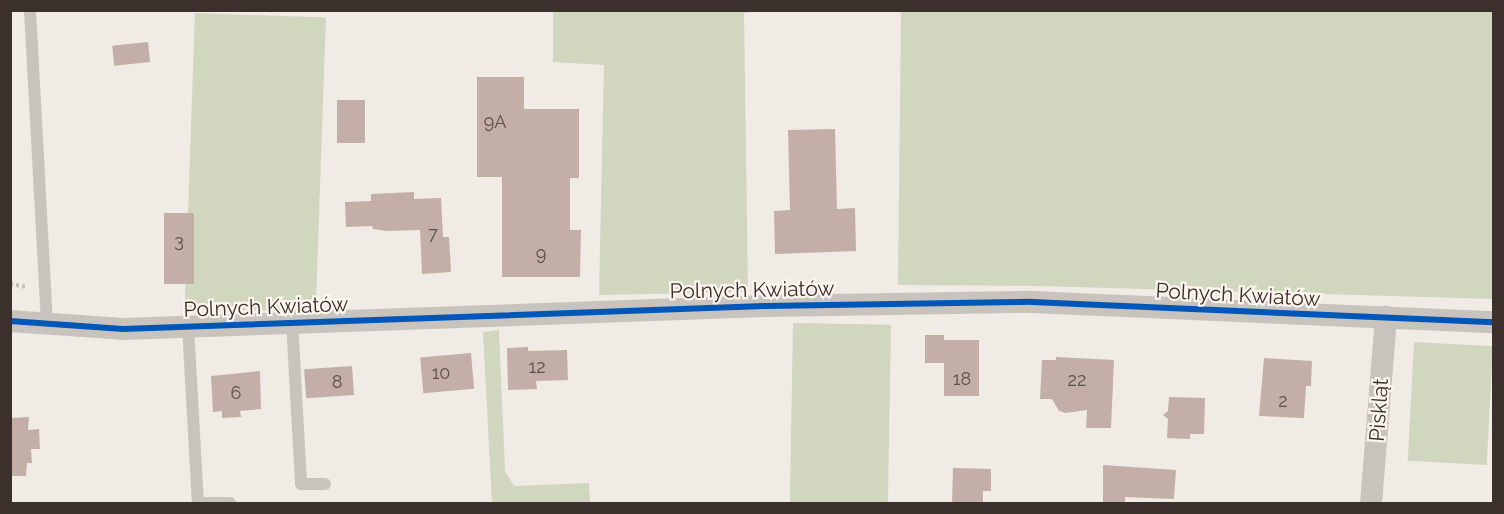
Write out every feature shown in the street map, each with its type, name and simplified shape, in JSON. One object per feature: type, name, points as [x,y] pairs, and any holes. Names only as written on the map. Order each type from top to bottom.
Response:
[{"type":"street","name":"Polnych Kwiatów","points":[[10,321],[123,329],[766,306],[1032,302],[1494,322]]},
{"type":"street","name":"Piskląt","points":[[1371,504],[1386,318]]},
{"type":"lane","points":[[30,10],[47,323]]},
{"type":"lane","points":[[292,322],[301,484],[325,484]]},
{"type":"lane","points":[[188,326],[198,502],[230,503]]},
{"type":"green space","points":[[553,11],[757,11],[744,13],[748,292],[599,295],[604,65],[553,62]]},
{"type":"green space","points":[[901,11],[1493,11],[1493,299],[1039,286],[898,285]]},
{"type":"green space","points":[[195,13],[326,18],[316,312],[185,308]]},
{"type":"green space","points":[[793,323],[891,325],[888,504],[790,503]]},
{"type":"green space","points":[[499,330],[505,471],[514,486],[589,483],[590,503],[492,503],[483,332]]},
{"type":"green space","points":[[1414,342],[1493,346],[1487,465],[1408,461]]},
{"type":"building","points":[[148,42],[150,62],[114,66],[112,46]]},
{"type":"building","points":[[477,77],[524,77],[524,109],[579,109],[579,178],[570,178],[570,230],[581,230],[580,277],[502,277],[502,177],[477,177]]},
{"type":"building","points":[[337,100],[365,100],[365,143],[337,143]]},
{"type":"building","points":[[835,129],[837,209],[855,208],[856,251],[775,254],[774,211],[790,210],[788,130]]},
{"type":"building","points":[[414,192],[414,199],[441,198],[443,237],[449,237],[451,272],[422,274],[420,230],[387,231],[373,229],[372,226],[346,227],[345,202],[371,201],[371,194]]},
{"type":"building","points":[[164,213],[194,213],[194,284],[164,284]]},
{"type":"building","points":[[925,335],[944,335],[944,340],[979,340],[979,396],[944,396],[944,363],[925,363]]},
{"type":"building","points":[[528,347],[528,351],[567,350],[568,380],[536,381],[537,389],[508,390],[507,348]]},
{"type":"building","points":[[471,353],[474,389],[423,393],[420,357]]},
{"type":"building","points":[[1056,357],[1114,360],[1111,428],[1086,428],[1087,410],[1065,413],[1059,411],[1052,399],[1040,399],[1042,360],[1056,360]]},
{"type":"building","points":[[1264,358],[1312,361],[1311,386],[1306,386],[1304,418],[1259,416]]},
{"type":"building","points":[[352,366],[354,395],[306,398],[304,369]]},
{"type":"building","points":[[260,371],[261,409],[240,411],[241,417],[222,418],[222,411],[213,412],[211,376]]},
{"type":"building","points":[[1169,397],[1205,398],[1204,434],[1190,434],[1190,439],[1167,438],[1168,419],[1163,415],[1168,411]]},
{"type":"building","points":[[29,417],[28,430],[39,429],[40,449],[31,449],[32,463],[27,463],[26,476],[10,476],[10,418]]},
{"type":"building","points":[[1103,465],[1176,470],[1174,499],[1125,497],[1125,504],[1103,504]]},
{"type":"building","points":[[953,468],[991,469],[991,491],[983,491],[983,504],[952,504]]},
{"type":"cycle path","points":[[10,321],[123,329],[766,306],[1032,302],[1494,322]]}]
